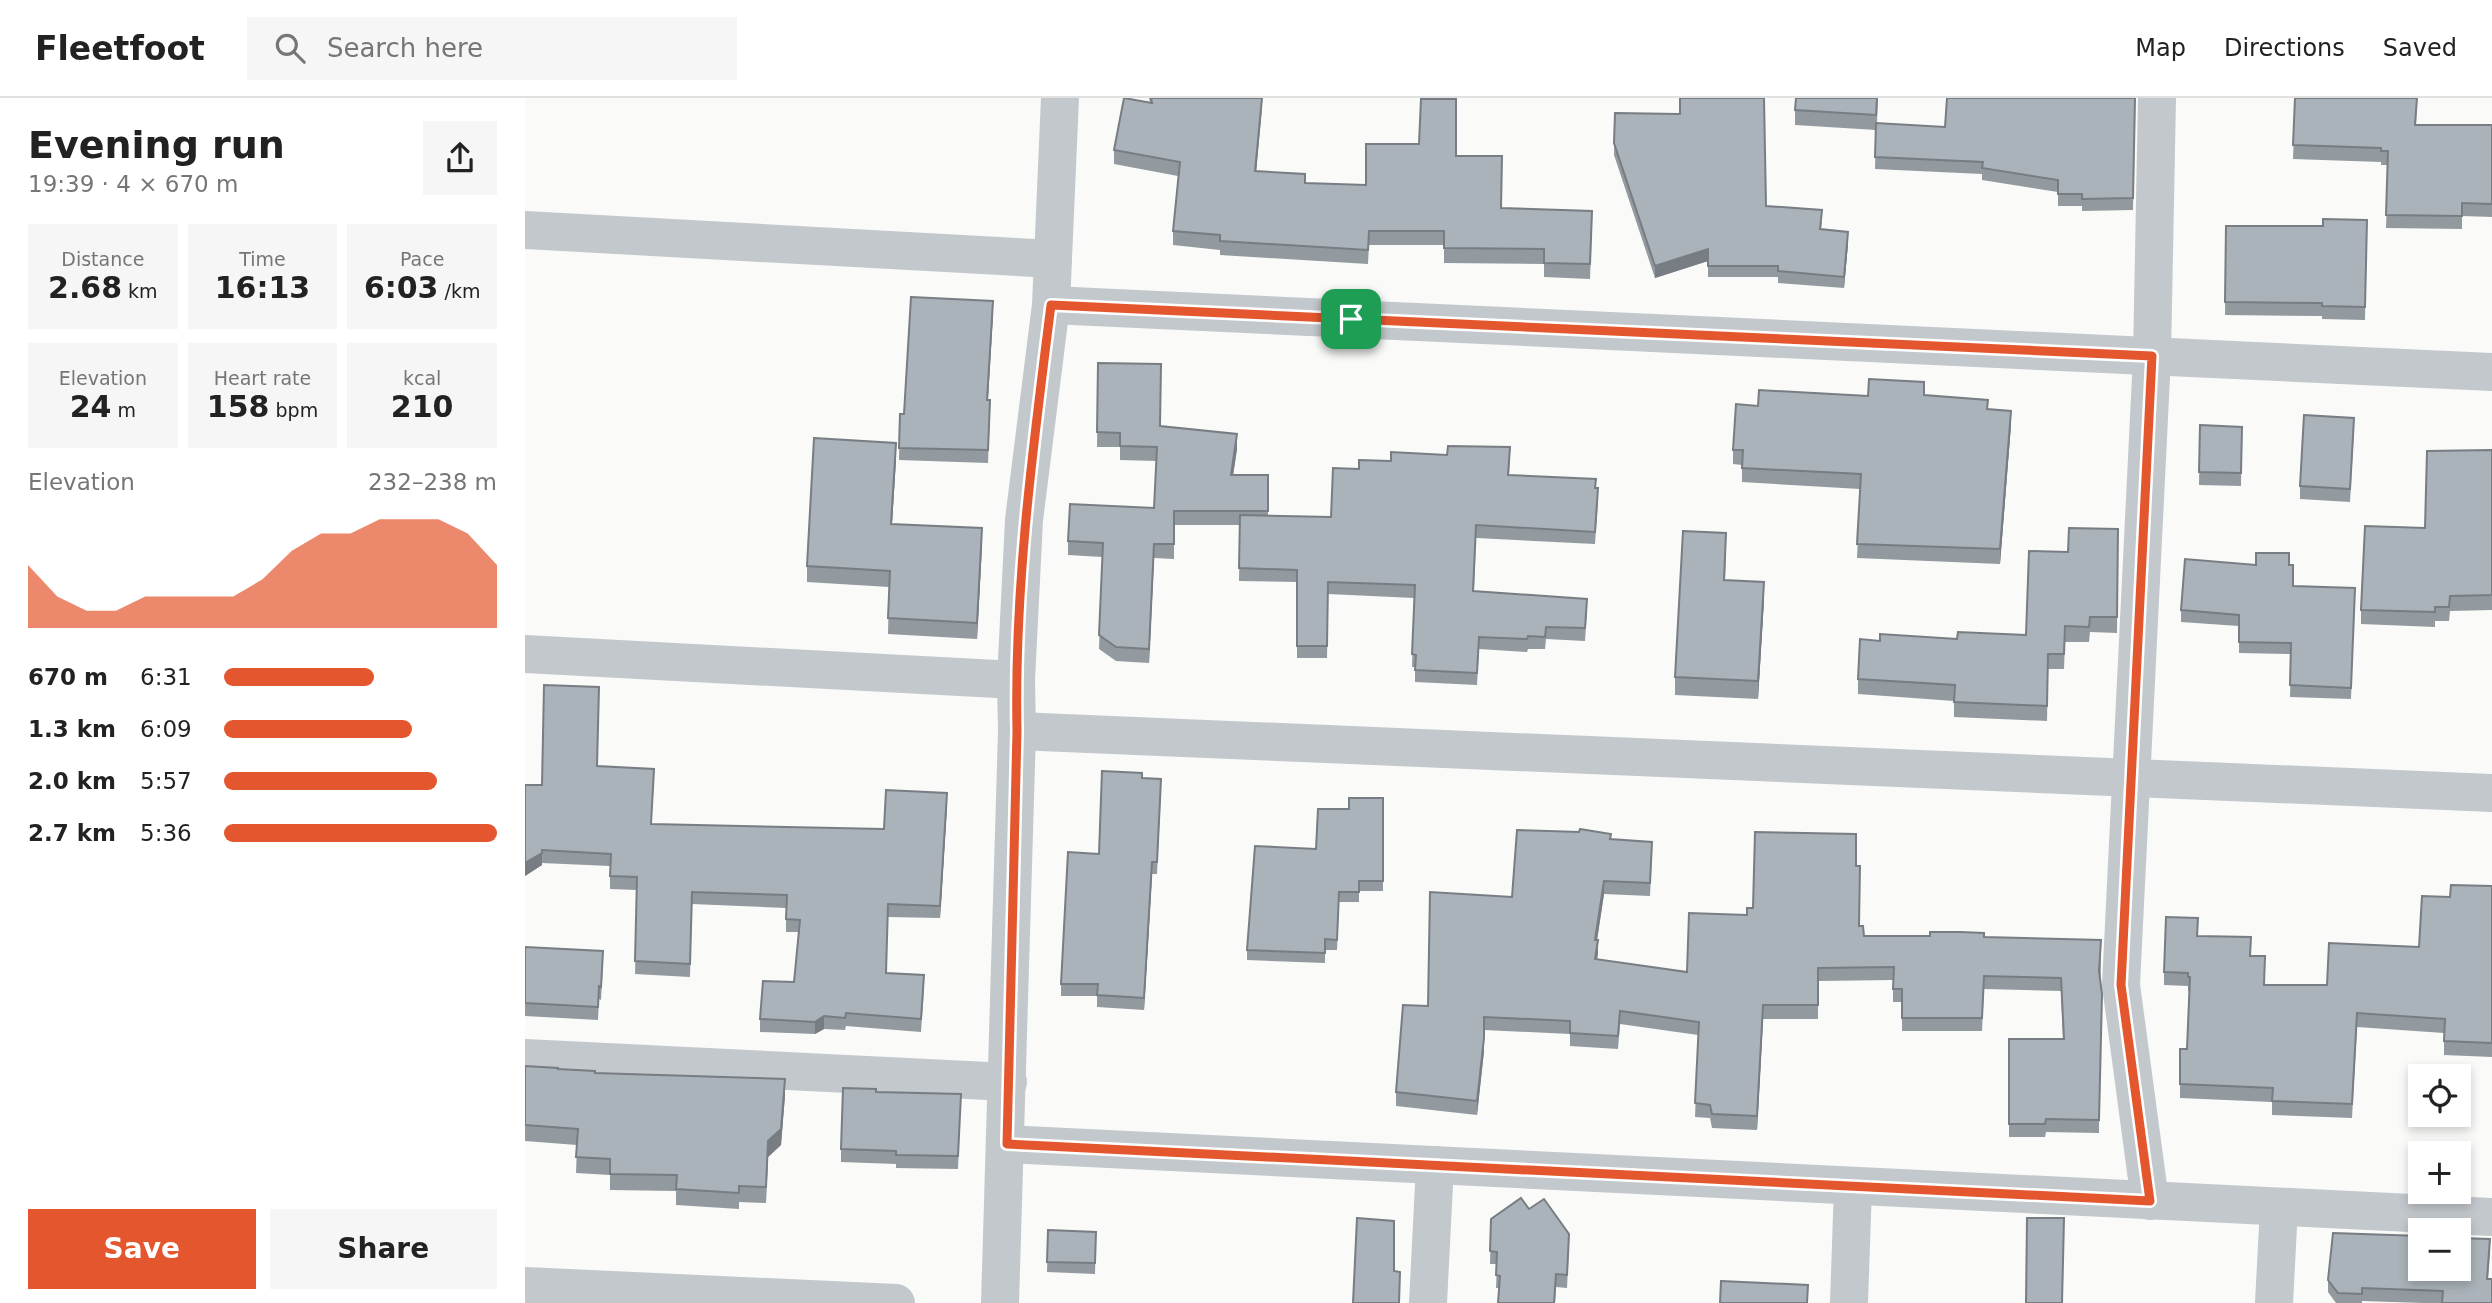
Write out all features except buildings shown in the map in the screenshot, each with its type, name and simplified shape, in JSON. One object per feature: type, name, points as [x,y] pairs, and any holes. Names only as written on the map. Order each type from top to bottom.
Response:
[{"type":"street","points":[[1000,1303],[1009,1082],[1016,680],[1024,520],[1051,305],[1060,98]]},
{"type":"street","points":[[2150,1201],[2121,985],[2152,356],[2157,98]]},
{"type":"street","points":[[525,230],[1053,259]]},
{"type":"street","points":[[1051,305],[2492,372]]},
{"type":"street","points":[[525,654],[1016,680]]},
{"type":"street","points":[[1017,731],[2492,793]]},
{"type":"street","points":[[525,1058],[1009,1082]]},
{"type":"street","points":[[1007,1144],[2492,1217]]},
{"type":"street","points":[[1428,1303],[1435,1165]]},
{"type":"street","points":[[1849,1303],[1853,1186]]},
{"type":"street","points":[[2274,1303],[2279,1207]]},
{"type":"street","points":[[525,1286],[896,1303]]},
{"type":"route","points":[[1051,305],[1351,319],[2152,356],[2121,985],[2150,1201],[1007,1144],[1016,680],[1024,520],[1051,305]]}]
